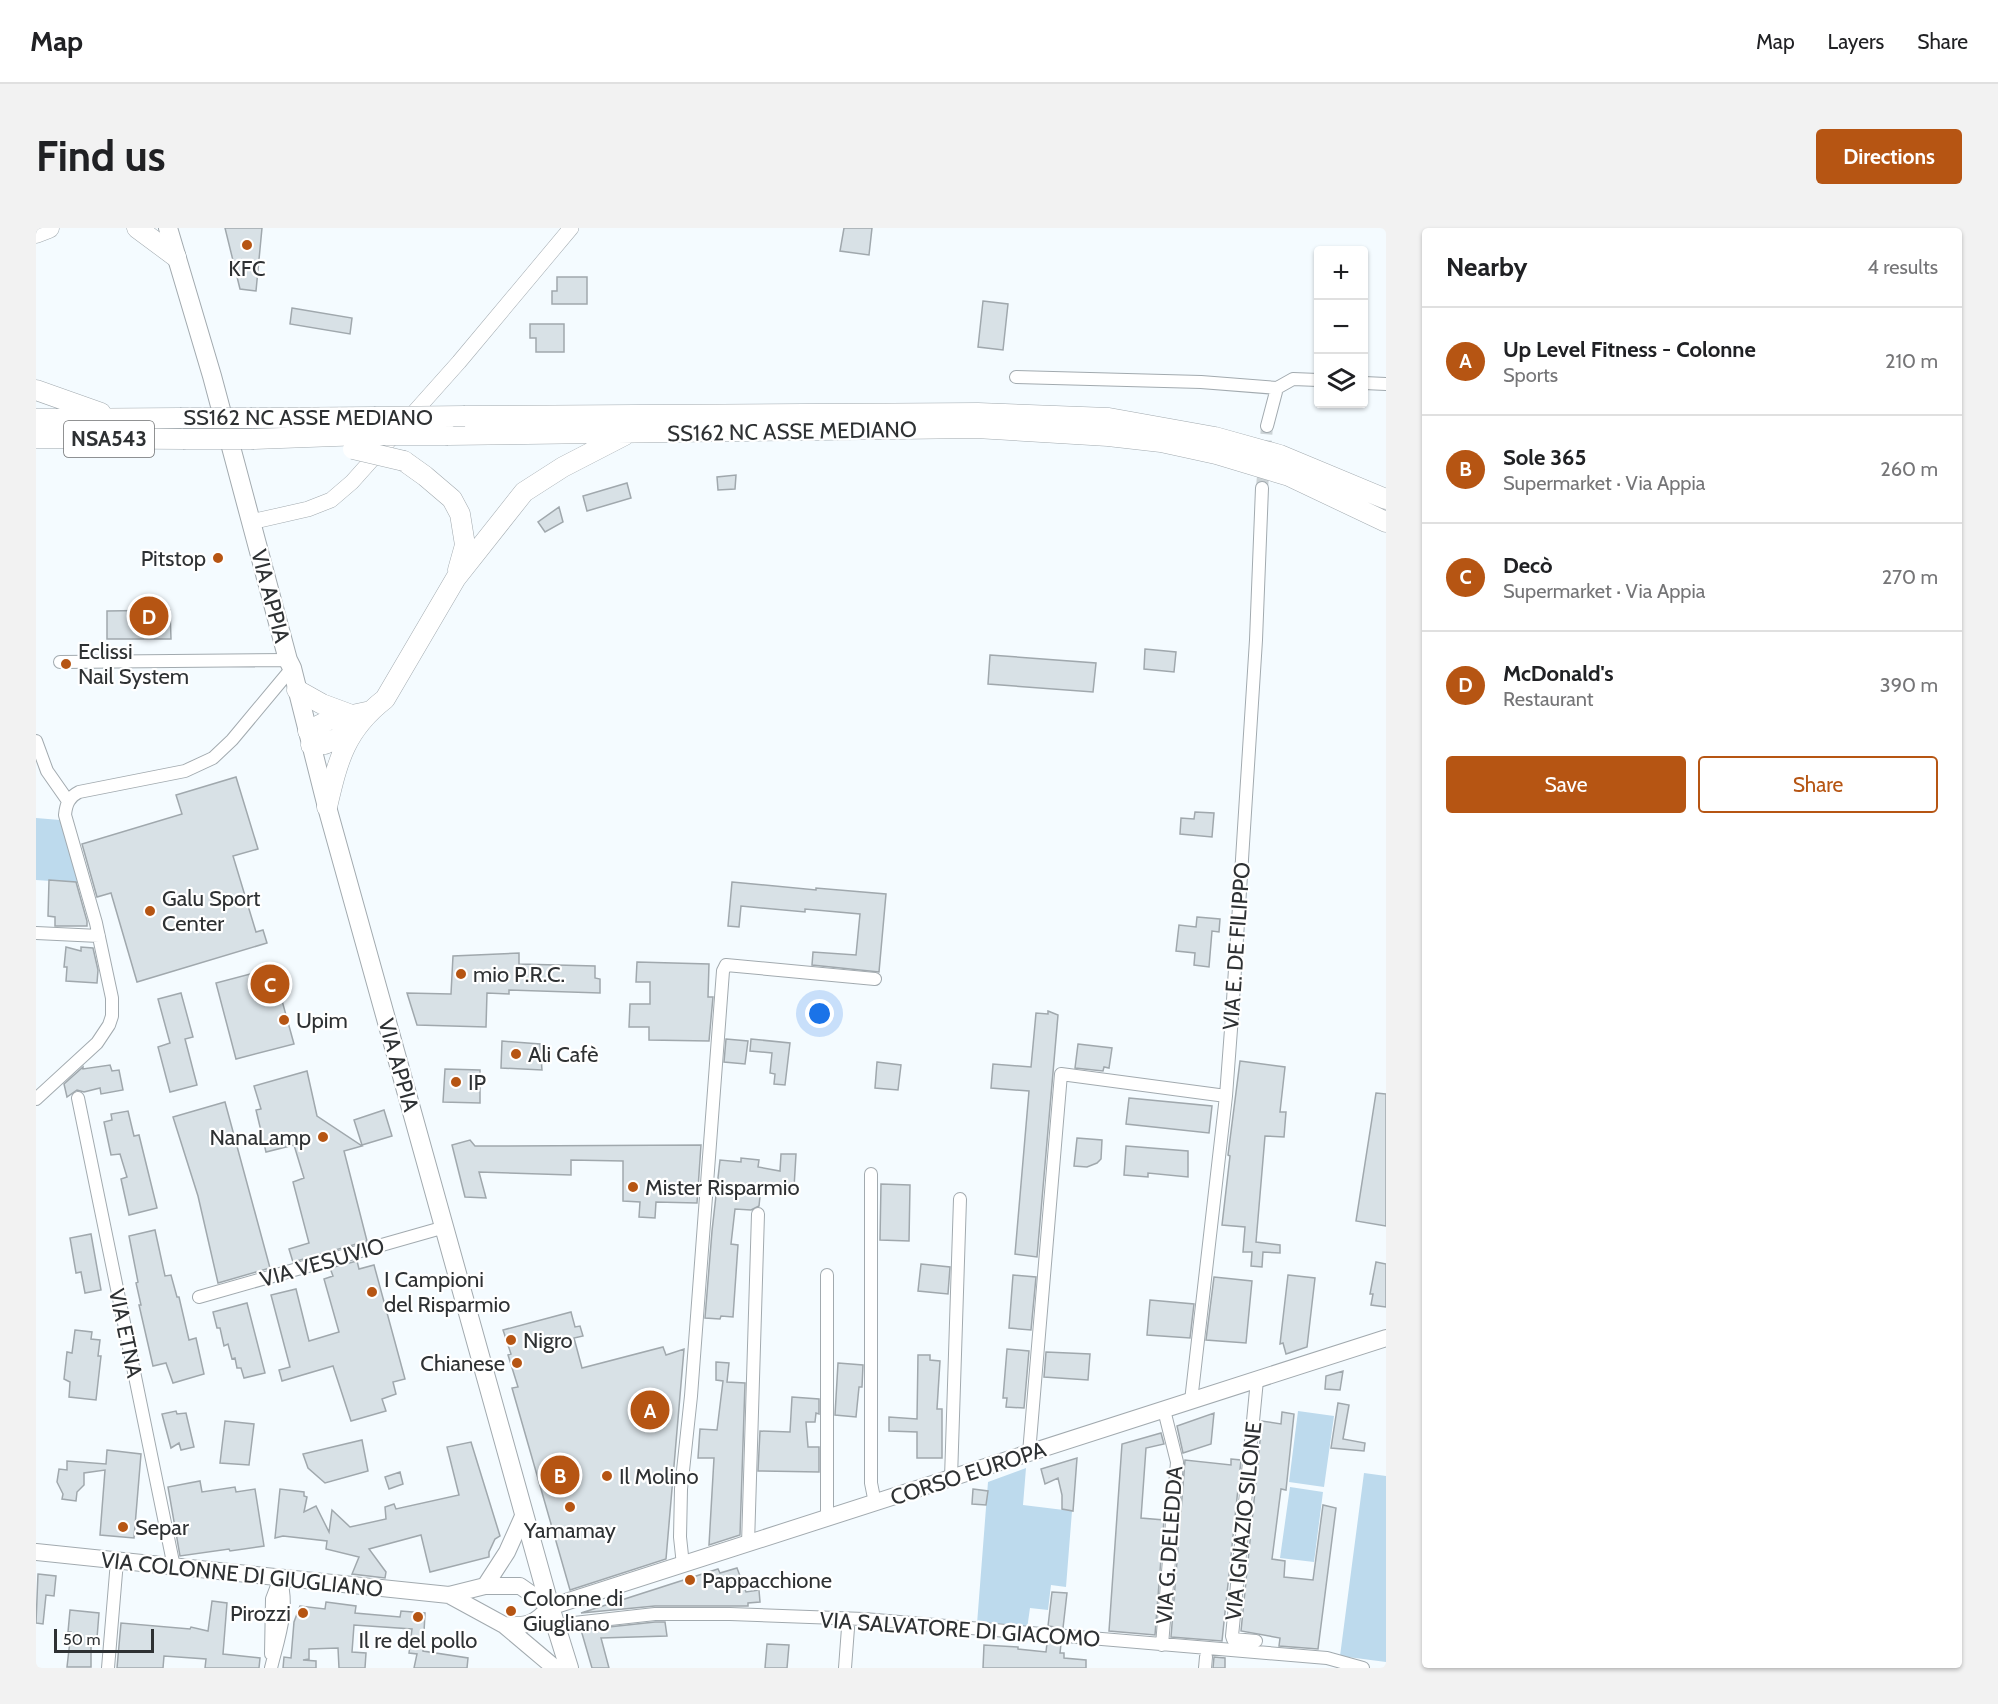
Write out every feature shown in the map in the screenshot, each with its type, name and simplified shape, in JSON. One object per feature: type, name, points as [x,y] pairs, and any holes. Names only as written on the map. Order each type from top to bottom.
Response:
[{"type":"highway","points":[[36,233],[50,228]]},
{"type":"highway","points":[[137,228],[176,257]]},
{"type":"highway","points":[[36,390],[115,418]]},
{"type":"highway","name":"SS162 NC ASSE MEDIANO","points":[[115,418],[978,413],[1109,418],[1215,437],[1280,455],[1386,499]]},
{"type":"highway","name":"NSA543","points":[[36,419],[115,418]]},
{"type":"highway","name":"SS162 NC ASSE MEDIANO","points":[[36,438],[288,439],[358,442],[448,435],[976,428],[1108,436],[1161,442],[1216,454],[1289,476],[1386,522]]},
{"type":"highway","points":[[310,738],[325,744],[385,699],[456,578],[524,492],[563,467],[630,432]]},
{"type":"highway","points":[[358,442],[404,462],[452,499],[460,514],[465,545],[456,578]]},
{"type":"highway","points":[[297,690],[351,723]]},
{"type":"highway","points":[[327,807],[351,723]]},
{"type":"main road","name":"VIA APPIA","points":[[168,228],[212,376],[327,807],[569,1668]]},
{"type":"main road","name":"CORSO EUROPA","points":[[553,1616],[683,1565],[1386,1338]]},
{"type":"main road","points":[[485,1586],[507,1552],[524,1514]]},
{"type":"main road","name":"VIA COLONNE DI GIUGLIANO","points":[[36,1552],[449,1595],[485,1586],[520,1586],[553,1616]]},
{"type":"main road","name":"VIA COLONNE DI GIUGLIANO","points":[[449,1595],[504,1625],[555,1668]]},
{"type":"main road","points":[[504,1625],[522,1626],[553,1616]]},
{"type":"street","points":[[251,522],[308,509],[331,500],[352,482],[459,362],[571,228]]},
{"type":"street","points":[[1016,377],[1201,382],[1277,388],[1293,379],[1314,380]]},
{"type":"street","points":[[1368,382],[1386,384]]},
{"type":"street","points":[[1267,426],[1277,388]]},
{"type":"street","name":"VIA E. DE FILIPPO","points":[[1191,1401],[1226,1096],[1256,640],[1262,488]]},
{"type":"street","points":[[60,663],[290,664]]},
{"type":"street","points":[[36,1099],[97,1043],[112,1016],[112,998],[99,936],[65,815],[68,801],[79,792],[186,771],[213,758],[232,740],[290,664]]},
{"type":"street","points":[[36,741],[48,771],[68,801]]},
{"type":"street","points":[[36,933],[99,936]]},
{"type":"street","points":[[683,1565],[680,1537],[681,1489],[691,1396],[723,970],[726,965],[875,979]]},
{"type":"street","points":[[1029,1453],[1061,1074],[1226,1096]]},
{"type":"street","name":"VIA ETNA","points":[[78,1098],[174,1567]]},
{"type":"street","points":[[871,1174],[871,1484],[875,1503]]},
{"type":"street","points":[[951,1478],[960,1199]]},
{"type":"street","points":[[748,1544],[758,1214]]},
{"type":"street","name":"VIA VESUVIO","points":[[199,1297],[445,1227]]},
{"type":"street","points":[[827,1275],[827,1518]]},
{"type":"street","name":"VIA IGNAZIO SILONE","points":[[1257,1380],[1232,1636],[1233,1639],[1257,1641]]},
{"type":"street","name":"VIA G. DELEDDA","points":[[1162,1645],[1177,1462],[1164,1410]]},
{"type":"street","points":[[108,1668],[117,1561]]},
{"type":"street","points":[[271,1668],[271,1611],[274,1591],[280,1578]]},
{"type":"street","name":"VIA SALVATORE DI GIACOMO","points":[[553,1616],[655,1614],[864,1619],[1326,1658],[1341,1666],[1363,1668]]},
{"type":"street","points":[[844,1668],[848,1628]]},
{"type":"shaded area","points":[[36,818],[60,820],[80,883],[36,880]]},
{"type":"shaded area","points":[[1298,1411],[1334,1416],[1324,1487],[1289,1482]]},
{"type":"shaded area","points":[[1026,1468],[1023,1505],[1072,1511],[1066,1587],[1051,1585],[1048,1610],[1030,1608],[1027,1629],[977,1624],[988,1482]]},
{"type":"shaded area","points":[[1364,1473],[1386,1476],[1386,1662],[1340,1656]]},
{"type":"shaded area","points":[[1290,1487],[1323,1492],[1314,1562],[1280,1558]]},
{"type":"building","points":[[225,228],[262,228],[256,291],[240,289]]},
{"type":"building","points":[[844,228],[872,228],[869,255],[840,251]]},
{"type":"building","points":[[557,277],[587,277],[587,304],[552,304],[552,291],[557,291]]},
{"type":"building","points":[[983,301],[1008,304],[1003,350],[978,347]]},
{"type":"building","points":[[292,308],[352,318],[350,334],[290,324]]},
{"type":"building","points":[[530,324],[564,324],[564,352],[536,352],[536,338],[530,338]]},
{"type":"building","points":[[736,475],[735,489],[718,490],[717,477]]},
{"type":"building","points":[[627,483],[631,498],[587,511],[583,496]]},
{"type":"building","points":[[559,507],[563,522],[545,532],[538,522]]},
{"type":"building","points":[[170,610],[171,639],[107,639],[107,611]]},
{"type":"building","points":[[1145,649],[1176,652],[1174,672],[1144,669]]},
{"type":"building","points":[[990,655],[1096,663],[1093,692],[988,684]]},
{"type":"building","points":[[236,777],[258,849],[233,856],[256,932],[263,930],[267,943],[137,982],[111,893],[97,897],[82,844],[182,814],[176,795]]},
{"type":"building","points":[[1195,812],[1214,813],[1212,837],[1180,834],[1181,818],[1194,819]]},
{"type":"building","points":[[49,880],[76,882],[87,926],[55,926],[55,917],[48,916]]},
{"type":"building","points":[[732,882],[886,894],[879,972],[812,965],[813,952],[856,955],[860,914],[741,906],[739,927],[728,926]]},
{"type":"building","points":[[1197,917],[1220,919],[1219,932],[1212,931],[1209,967],[1194,965],[1195,953],[1176,951],[1179,925],[1196,927]]},
{"type":"building","points":[[66,947],[81,951],[81,947],[93,948],[98,970],[97,983],[66,981],[67,967],[64,967]]},
{"type":"building","points":[[519,953],[519,964],[595,966],[595,978],[600,979],[600,993],[509,990],[509,994],[487,993],[486,1027],[417,1025],[407,993],[451,994],[453,956]]},
{"type":"building","points":[[637,962],[709,964],[708,997],[713,997],[709,1041],[649,1040],[649,1027],[629,1027],[630,1004],[650,1004],[650,982],[636,982]]},
{"type":"building","points":[[273,968],[294,1044],[236,1059],[216,983]]},
{"type":"building","points":[[181,993],[193,1037],[185,1039],[197,1085],[170,1092],[158,1047],[170,1043],[158,999]]},
{"type":"building","points":[[1048,1011],[1058,1015],[1037,1257],[1015,1254],[1029,1091],[991,1088],[993,1064],[1031,1067],[1036,1013],[1048,1014]]},
{"type":"building","points":[[726,1039],[748,1041],[745,1064],[724,1062]]},
{"type":"building","points":[[751,1039],[790,1043],[785,1085],[774,1084],[775,1074],[770,1073],[772,1053],[750,1051]]},
{"type":"building","points":[[502,1041],[540,1044],[542,1070],[501,1068]]},
{"type":"building","points":[[1078,1044],[1112,1048],[1109,1068],[1104,1067],[1103,1071],[1075,1068]]},
{"type":"building","points":[[1240,1061],[1285,1067],[1280,1112],[1286,1112],[1284,1137],[1265,1136],[1256,1242],[1280,1245],[1280,1253],[1263,1252],[1262,1267],[1251,1266],[1252,1252],[1243,1252],[1245,1227],[1222,1225]]},
{"type":"building","points":[[877,1062],[901,1065],[898,1090],[875,1088]]},
{"type":"building","points":[[110,1065],[112,1071],[119,1070],[123,1090],[101,1094],[100,1088],[84,1092],[77,1090],[67,1097],[64,1084],[83,1067],[83,1069]]},
{"type":"building","points":[[445,1069],[480,1070],[480,1103],[443,1102]]},
{"type":"building","points":[[307,1071],[317,1116],[362,1146],[344,1151],[367,1241],[293,1262],[289,1249],[309,1243],[293,1182],[304,1178],[294,1145],[266,1152],[256,1110],[261,1109],[254,1086]]},
{"type":"building","points":[[1376,1093],[1386,1094],[1386,1226],[1356,1221]]},
{"type":"building","points":[[1129,1098],[1212,1106],[1209,1133],[1126,1124]]},
{"type":"building","points":[[225,1102],[270,1268],[218,1283],[198,1196],[173,1117]]},
{"type":"building","points":[[384,1110],[392,1136],[362,1145],[354,1120]]},
{"type":"building","points":[[128,1111],[134,1136],[139,1135],[157,1208],[129,1215],[121,1179],[127,1177],[120,1154],[111,1155],[104,1122],[112,1120],[111,1114]]},
{"type":"building","points":[[1077,1138],[1102,1140],[1101,1159],[1097,1163],[1087,1167],[1074,1166]]},
{"type":"building","points":[[470,1140],[475,1146],[701,1145],[697,1203],[656,1202],[655,1218],[639,1217],[640,1202],[623,1201],[623,1161],[571,1160],[571,1175],[479,1172],[486,1198],[465,1197],[452,1145]]},
{"type":"building","points":[[1126,1146],[1188,1151],[1188,1177],[1148,1173],[1148,1177],[1124,1175]]},
{"type":"building","points":[[781,1154],[796,1154],[794,1188],[761,1186],[759,1206],[751,1210],[735,1209],[731,1244],[738,1245],[733,1317],[705,1318],[720,1160],[741,1162],[741,1158],[759,1160],[758,1167],[780,1171]]},
{"type":"building","points":[[881,1184],[910,1185],[909,1241],[880,1240]]},
{"type":"building","points":[[155,1230],[165,1276],[171,1275],[177,1297],[179,1297],[189,1340],[196,1338],[204,1374],[173,1383],[166,1363],[153,1366],[139,1305],[141,1305],[136,1283],[138,1282],[129,1236]]},
{"type":"building","points":[[91,1234],[101,1290],[85,1293],[81,1272],[76,1273],[70,1238]]},
{"type":"building","points":[[357,1261],[359,1269],[374,1265],[405,1379],[393,1382],[396,1394],[382,1399],[386,1411],[351,1421],[333,1366],[282,1381],[279,1370],[290,1367],[271,1295],[296,1289],[309,1341],[339,1332],[324,1279],[333,1276],[330,1268]]},
{"type":"building","points":[[1376,1262],[1386,1264],[1386,1307],[1371,1305],[1373,1294],[1370,1294]]},
{"type":"building","points":[[921,1264],[950,1267],[948,1294],[918,1291]]},
{"type":"building","points":[[1013,1275],[1036,1277],[1031,1330],[1009,1328]]},
{"type":"building","points":[[1288,1275],[1315,1278],[1307,1347],[1286,1354],[1283,1343],[1280,1344]]},
{"type":"building","points":[[1214,1277],[1252,1281],[1246,1343],[1206,1340]]},
{"type":"building","points":[[1150,1300],[1194,1304],[1190,1338],[1147,1335]]},
{"type":"building","points":[[247,1303],[265,1373],[244,1378],[241,1368],[237,1368],[235,1358],[232,1359],[228,1344],[224,1346],[213,1312]]},
{"type":"building","points":[[571,1312],[575,1327],[580,1326],[583,1336],[574,1338],[582,1368],[663,1347],[666,1355],[684,1349],[666,1559],[570,1590],[512,1388],[518,1387],[503,1330]]},
{"type":"building","points":[[75,1330],[92,1332],[91,1339],[100,1340],[98,1356],[101,1356],[96,1400],[69,1397],[70,1382],[64,1379],[67,1352],[72,1353]]},
{"type":"building","points":[[1007,1349],[1029,1351],[1024,1408],[1006,1407],[1007,1398],[1003,1398]]},
{"type":"building","points":[[1046,1352],[1090,1354],[1088,1380],[1044,1377]]},
{"type":"building","points":[[918,1355],[930,1355],[930,1360],[940,1361],[937,1409],[942,1409],[942,1458],[917,1458],[917,1432],[889,1431],[889,1417],[917,1419]]},
{"type":"building","points":[[716,1362],[729,1363],[727,1382],[745,1383],[740,1535],[709,1545],[714,1458],[698,1458],[700,1429],[717,1430],[723,1381],[716,1380]]},
{"type":"building","points":[[838,1363],[863,1365],[862,1387],[859,1387],[856,1417],[835,1415]]},
{"type":"building","points":[[1343,1371],[1340,1390],[1325,1389],[1326,1376]]},
{"type":"building","points":[[792,1397],[819,1399],[819,1414],[816,1413],[815,1422],[806,1422],[808,1447],[819,1447],[819,1472],[758,1471],[760,1431],[790,1432]]},
{"type":"building","points":[[1338,1403],[1349,1405],[1343,1439],[1365,1443],[1364,1451],[1331,1448]]},
{"type":"building","points":[[176,1411],[177,1414],[186,1413],[194,1447],[181,1450],[179,1443],[171,1448],[162,1414]]},
{"type":"building","points":[[1282,1412],[1294,1414],[1286,1490],[1281,1489],[1272,1559],[1285,1561],[1284,1577],[1313,1580],[1323,1505],[1336,1508],[1318,1649],[1279,1646],[1280,1638],[1241,1631],[1262,1421],[1281,1424]]},
{"type":"building","points":[[1214,1413],[1211,1444],[1183,1453],[1177,1426]]},
{"type":"building","points":[[225,1421],[254,1424],[249,1465],[220,1463]]},
{"type":"building","points":[[1161,1433],[1164,1444],[1146,1448],[1141,1518],[1164,1520],[1155,1635],[1109,1631],[1122,1444]]},
{"type":"building","points":[[362,1440],[368,1471],[325,1483],[308,1468],[303,1454]]},
{"type":"building","points":[[471,1442],[500,1536],[495,1539],[489,1557],[430,1572],[421,1535],[369,1549],[386,1572],[385,1578],[352,1574],[359,1557],[326,1549],[327,1541],[283,1536],[275,1538],[280,1489],[304,1492],[304,1496],[307,1497],[304,1512],[316,1506],[329,1532],[332,1510],[350,1527],[386,1519],[385,1507],[394,1504],[396,1509],[459,1495],[447,1447]]},
{"type":"building","points":[[107,1450],[141,1454],[134,1538],[100,1535],[105,1470],[84,1473],[84,1485],[77,1492],[76,1501],[62,1499],[63,1494],[57,1482],[59,1469],[67,1470],[67,1461],[106,1464]]},
{"type":"building","points":[[1077,1458],[1073,1511],[1062,1509],[1058,1478],[1045,1484],[1041,1469]]},
{"type":"building","points":[[1231,1459],[1241,1460],[1222,1641],[1171,1637],[1185,1460],[1231,1465]]},
{"type":"building","points":[[400,1472],[403,1484],[389,1489],[385,1477]]},
{"type":"building","points":[[200,1481],[202,1492],[235,1487],[236,1492],[255,1489],[264,1546],[180,1556],[168,1487]]},
{"type":"building","points":[[973,1489],[988,1491],[986,1505],[972,1504]]},
{"type":"building","points":[[737,1568],[746,1592],[759,1590],[760,1602],[748,1603],[748,1606],[655,1606],[581,1613],[718,1569],[720,1573]]},
{"type":"building","points":[[38,1574],[56,1576],[54,1596],[46,1595],[43,1624],[36,1623]]},
{"type":"building","points":[[1052,1592],[1067,1593],[1063,1628],[1048,1626]]},
{"type":"building","points":[[212,1601],[227,1603],[223,1654],[260,1658],[259,1668],[205,1668],[206,1659],[164,1656],[163,1668],[117,1668],[121,1623],[190,1629],[191,1627],[208,1631]]},
{"type":"building","points":[[326,1602],[356,1606],[355,1613],[400,1617],[401,1611],[425,1613],[423,1651],[468,1658],[467,1668],[414,1668],[417,1654],[409,1653],[412,1629],[354,1625],[352,1652],[366,1653],[365,1668],[339,1668],[338,1648],[309,1649],[309,1659],[303,1660],[316,1661],[316,1668],[283,1668],[284,1657],[291,1658],[294,1622],[300,1606],[325,1609]]},
{"type":"building","points":[[70,1610],[99,1613],[97,1638],[91,1638],[91,1667],[67,1667],[71,1632],[68,1632]]},
{"type":"building","points":[[665,1622],[667,1636],[601,1638],[609,1668],[592,1668],[581,1630]]},
{"type":"building","points":[[1047,1643],[1061,1644],[1060,1653],[1064,1653],[1064,1658],[1086,1660],[1086,1668],[983,1668],[984,1645],[1018,1647],[1018,1649],[1046,1652]]},
{"type":"building","points":[[767,1644],[789,1645],[787,1668],[765,1668]]},
{"type":"building","points":[[1214,1657],[1225,1658],[1225,1668],[1213,1668]]},
{"type":"tunnel","points":[[1262,488],[1267,426]]},
{"type":"place","name":"KFC","points":[[247,245]]},
{"type":"place","name":"Pitstop","points":[[218,558]]},
{"type":"place","name":"McDonald's","points":[[149,616]]},
{"type":"place","name":"Eclissi Nail System","points":[[66,664]]},
{"type":"place","name":"Galu Sport Center","points":[[150,911]]},
{"type":"place","name":"mio P.R.C.","points":[[461,974]]},
{"type":"place","name":"Decò","points":[[270,984]]},
{"type":"place","name":"Upim","points":[[284,1020]]},
{"type":"place","name":"Ali Cafè","points":[[516,1054]]},
{"type":"place","name":"IP","points":[[456,1082]]},
{"type":"place","name":"NanaLamp","points":[[323,1137]]},
{"type":"place","name":"Mister Risparmio","points":[[633,1187]]},
{"type":"place","name":"I Campioni del Risparmio","points":[[372,1292]]},
{"type":"place","name":"Nigro","points":[[511,1340]]},
{"type":"place","name":"Chianese","points":[[517,1363]]},
{"type":"place","name":"Up Level Fitness - Colonne","points":[[650,1410]]},
{"type":"place","name":"Sole 365","points":[[560,1475]]},
{"type":"place","name":"Il Molino","points":[[607,1476]]},
{"type":"place","name":"Yamamay","points":[[570,1507]]},
{"type":"place","name":"Separ","points":[[123,1527]]},
{"type":"place","name":"Pappacchione","points":[[690,1580]]},
{"type":"place","name":"Colonne di Giugliano","points":[[511,1611]]},
{"type":"place","name":"Pirozzi","points":[[303,1613]]},
{"type":"place","name":"Il re del pollo","points":[[418,1617]]}]
